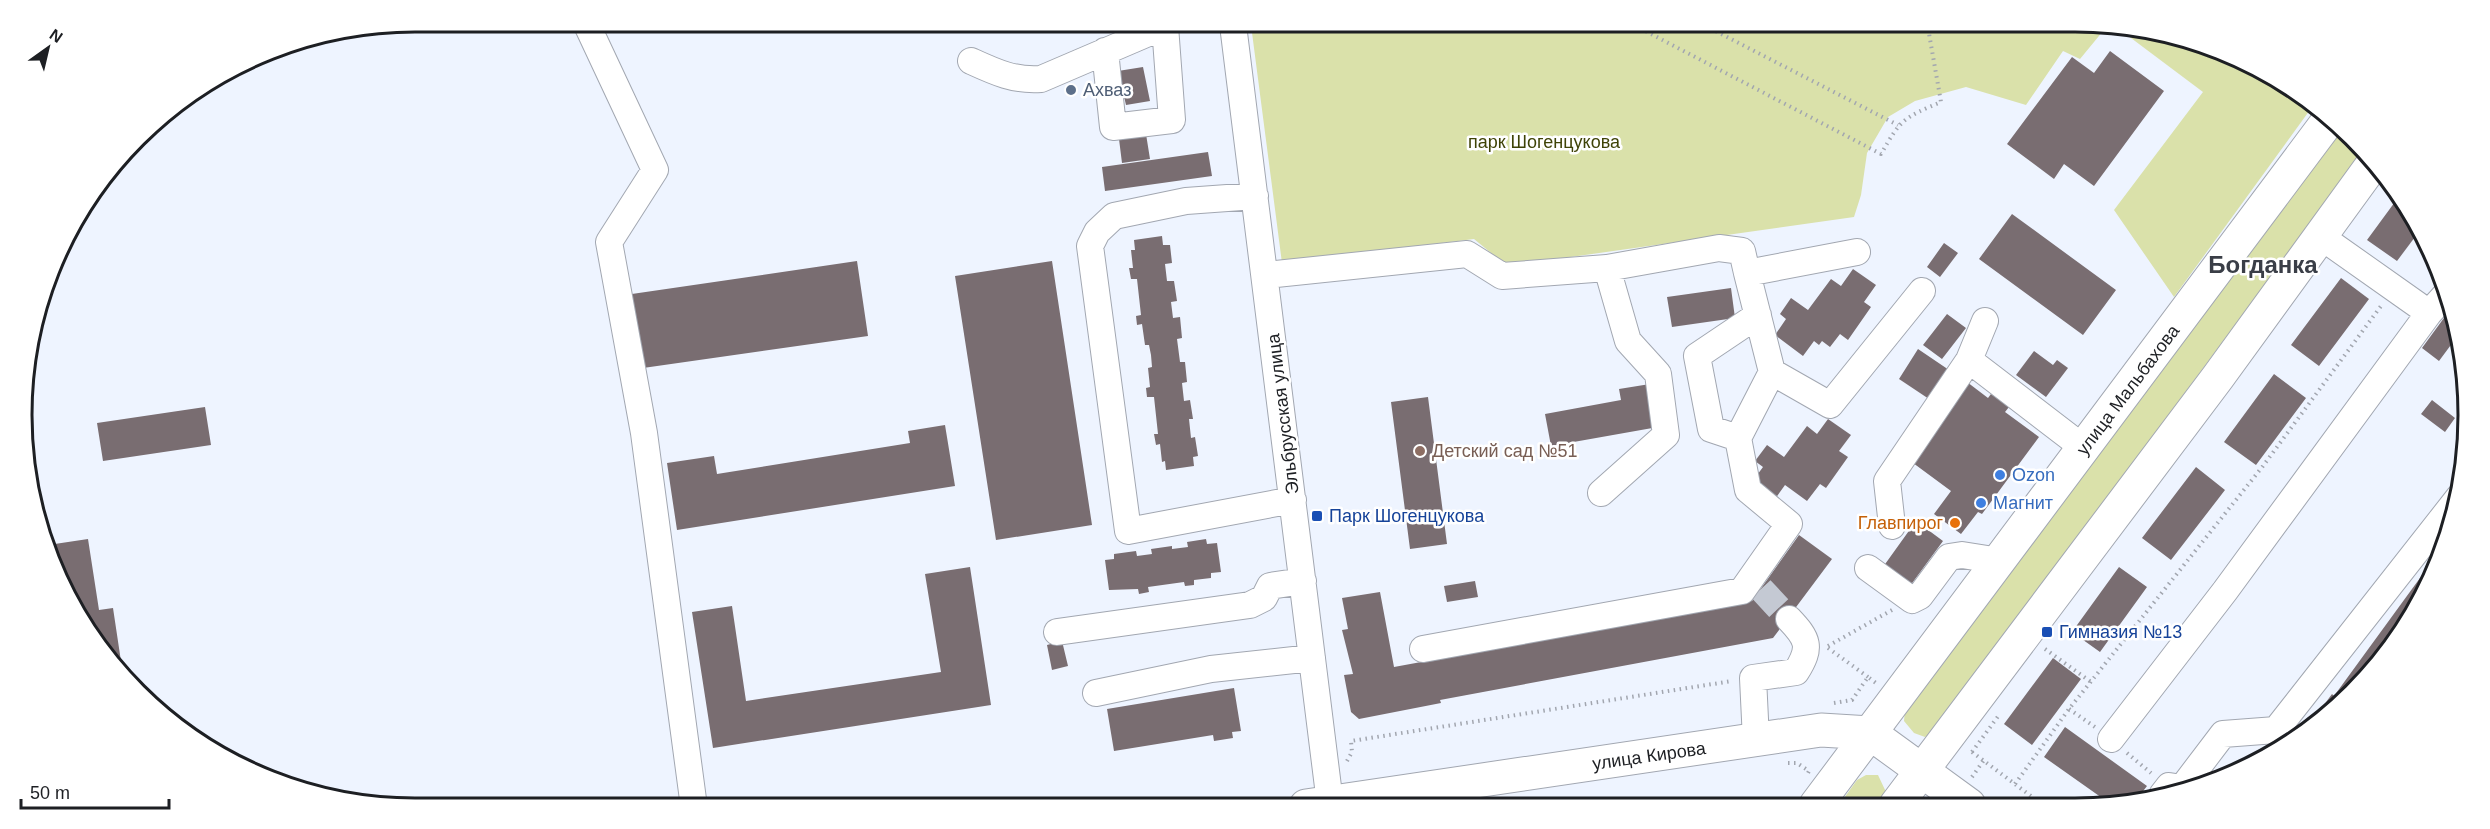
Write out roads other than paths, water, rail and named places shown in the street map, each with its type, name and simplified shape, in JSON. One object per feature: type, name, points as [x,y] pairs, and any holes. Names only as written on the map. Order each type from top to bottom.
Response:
[{"type":"main road","name":"улица Мальбахова","points":[[1821,798],[2325,125]]},
{"type":"main road","points":[[1901,798],[2369,170]]},
{"type":"main road","name":"улица Кирова","points":[[1370,798],[1767,752],[1821,730],[1870,733]]},
{"type":"main road","points":[[1870,733],[1922,770],[1969,793]]},
{"type":"street","points":[[590,32],[655,170],[609,242],[644,433],[693,798]]},
{"type":"street","points":[[971,61],[1004,76],[1022,80],[1041,79],[1150,32]]},
{"type":"street","points":[[1105,51],[1113,127],[1172,120],[1166,32]]},
{"type":"street","name":"Эльбрусская улица","points":[[1234,32],[1312,658],[1318,798]]},
{"type":"street","points":[[1256,196],[1186,201],[1114,216],[1097,232],[1090,246],[1097,313],[1128,531],[1293,500]]},
{"type":"street","points":[[2320,236],[2428,313]]},
{"type":"street","points":[[1266,275],[1467,254],[1502,276],[1607,268],[1719,248],[1742,251],[1772,372],[1738,438],[1748,490],[1789,524],[1756,584],[1742,591],[1423,649]]},
{"type":"street","points":[[1747,273],[1857,252]]},
{"type":"street","points":[[1601,493],[1666,435],[1658,374],[1628,341],[1607,268]]},
{"type":"street","points":[[1772,372],[1830,405],[1922,291]]},
{"type":"street","points":[[2111,739],[2225,591],[2428,313],[2441,300]]},
{"type":"street","points":[[1738,438],[1710,429],[1697,356],[1758,315]]},
{"type":"street","points":[[1892,526],[1887,481],[1969,360],[1985,321]]},
{"type":"street","points":[[1969,360],[2085,448]]},
{"type":"street","points":[[2188,780],[2223,734],[2276,730],[2435,543]]},
{"type":"street","points":[[1868,568],[1912,600],[1920,597],[1949,557],[1962,555],[2000,561]]},
{"type":"street","points":[[1057,632],[1250,605],[1264,598],[1270,586],[1303,581]]},
{"type":"street","points":[[1767,752],[1754,678],[1796,672],[1802,663],[1807,646],[1806,636],[1789,619]]},
{"type":"street","points":[[1096,693],[1210,669],[1312,658]]},
{"type":"tunnel","points":[[1761,589],[1789,619]]},
{"type":"place","name":"Ахваз","points":[[1071,90]]},
{"type":"place","name":"Детский сад №51","points":[[1420,451]]},
{"type":"place","name":"Ozon","points":[[2000,475]]},
{"type":"place","name":"Магнит","points":[[1981,503]]},
{"type":"place","name":"Парк Шогенцукова","points":[[1317,516]]},
{"type":"place","name":"Главпирог","points":[[1955,523]]},
{"type":"place","name":"Гимназия №13","points":[[2047,632]]},
{"type":"district","name":"Богданка","points":[[2263,264]]},
{"type":"park label","name":"парк Шогенцукова","points":[[1544,142]]}]
